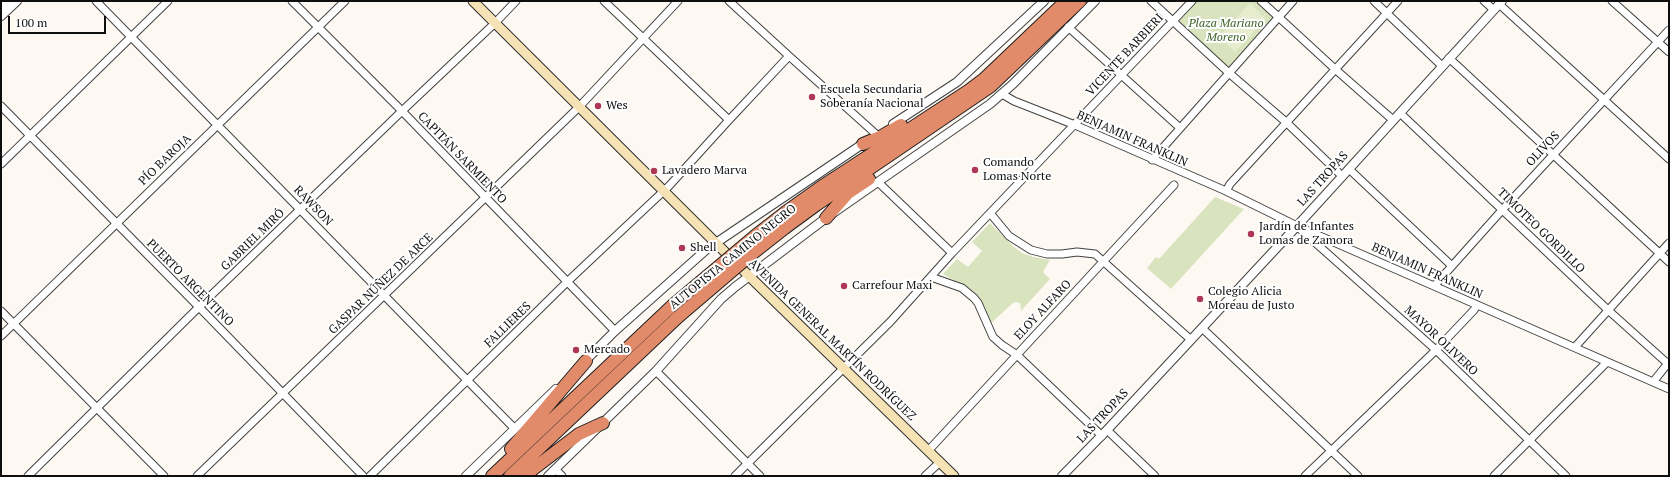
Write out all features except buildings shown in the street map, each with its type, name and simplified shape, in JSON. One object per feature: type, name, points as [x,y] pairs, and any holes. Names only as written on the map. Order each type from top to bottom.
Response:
[{"type":"highway","name":"AUTOPISTA CAMINO NEGRO","points":[[492,476],[673,305],[755,236],[786,212],[854,165],[951,103],[984,78],[1066,1]]},
{"type":"highway","name":"AUTOPISTA CAMINO NEGRO","points":[[510,476],[678,317],[753,253],[816,205],[999,80],[1066,22],[1080,1]]},
{"type":"highway","points":[[1066,22],[1088,1]]},
{"type":"highway","points":[[863,144],[891,132],[984,78]]},
{"type":"highway","points":[[826,218],[848,193],[945,122],[953,112]]},
{"type":"highway","points":[[485,476],[507,454],[586,360]]},
{"type":"highway","points":[[524,476],[580,434],[603,423]]},
{"type":"main road","name":"AVENIDA GENERAL MARTÍN RODRÍGUEZ","points":[[473,1],[749,276],[954,476]]},
{"type":"street","points":[[1,7],[7,1]]},
{"type":"street","points":[[1,16],[17,1]]},
{"type":"street","name":"RAWSON","points":[[96,1],[514,428]]},
{"type":"street","points":[[1,164],[168,1]]},
{"type":"street","name":"CAPITÁN SARMIENTO","points":[[292,1],[402,111],[615,331]]},
{"type":"street","name":"PÍO BAROJA","points":[[1,336],[345,1]]},
{"type":"street","name":"GABRIEL MIRÓ","points":[[28,476],[199,307],[495,23],[516,1]]},
{"type":"street","points":[[604,1],[729,120]]},
{"type":"street","name":"GASPAR NÚÑEZ DE ARCE","points":[[197,476],[579,107],[678,1]]},
{"type":"street","points":[[730,1],[877,135]]},
{"type":"street","points":[[548,476],[656,371],[722,300],[749,276],[826,218],[1002,94],[1066,22],[1094,1]]},
{"type":"street","points":[[1151,1],[1172,22],[1287,123],[1342,176]]},
{"type":"street","name":"VICENTE BARBIERI","points":[[735,476],[844,368],[1192,1]]},
{"type":"street","points":[[1261,1],[1278,18],[1393,120]]},
{"type":"street","points":[[1152,160],[1179,127],[1293,1]]},
{"type":"street","points":[[1374,1],[1442,66]]},
{"type":"street","points":[[1226,192],[1230,184],[1398,1]]},
{"type":"street","points":[[1484,1],[1498,5],[1669,159]]},
{"type":"street","points":[[1612,1],[1669,52]]},
{"type":"street","points":[[466,476],[615,331],[716,243],[957,82],[1042,2]]},
{"type":"street","name":"LAS TROPAS","points":[[1062,476],[1105,433],[1297,226],[1498,5]]},
{"type":"street","points":[[1066,22],[1122,76],[1179,127]]},
{"type":"street","name":"OLIVOS","points":[[1435,285],[1503,209],[1669,30]]},
{"type":"street","name":"FALLIERES","points":[[370,476],[567,282],[664,191],[789,56]]},
{"type":"street","points":[[1449,58],[1669,262]]},
{"type":"street","name":"BENJAMIN FRANKLIN","points":[[1002,94],[1014,101],[1075,125],[1226,192],[1297,226],[1435,285],[1477,305],[1669,389]]},
{"type":"street","name":"PUERTO ARGENTINO","points":[[1,106],[363,476]]},
{"type":"street","name":"TIMOTEO GORDILLO","points":[[1400,113],[1608,310],[1668,362]]},
{"type":"street","points":[[1349,169],[1452,266]]},
{"type":"street","points":[[878,182],[952,253]]},
{"type":"street","name":"ELOY ALFARO","points":[[928,451],[1174,185]]},
{"type":"street","points":[[990,213],[1009,236],[1030,250],[1052,254],[1087,252],[1095,254],[1190,340]]},
{"type":"street","name":"MAYOR OLIVERO","points":[[1297,226],[1436,350],[1566,476]]},
{"type":"street","points":[[1575,347],[1669,243]]},
{"type":"street","points":[[931,277],[962,288],[974,298],[978,303],[993,337],[1017,355],[1154,476]]},
{"type":"street","points":[[1305,476],[1436,350],[1477,305]]},
{"type":"street","points":[[1,311],[164,476]]},
{"type":"street","points":[[1202,328],[1358,476]]},
{"type":"street","points":[[1494,476],[1607,362]]},
{"type":"street","points":[[1653,382],[1668,362]]},
{"type":"street","points":[[656,371],[760,476]]},
{"type":"street","points":[[925,476],[940,462]]},
{"type":"street","points":[[556,469],[562,476]]},
{"type":"green space","name":"Plaza Mariano Moreno","points":[[1192,1],[1261,1],[1278,17],[1229,73],[1174,23]]},
{"type":"green space","points":[[1250,3],[1266,19],[1235,52],[1219,37]]},
{"type":"green space","points":[[1215,197],[1244,209],[1171,289],[1147,268],[1156,257],[1159,259]]},
{"type":"green space","points":[[990,223],[1022,253],[1033,257],[1050,260],[1043,272],[1050,279],[1021,311],[1020,303],[1013,303],[990,324],[981,301],[975,293],[943,274],[957,259],[968,267],[982,251],[972,242]]},
{"type":"place","name":"Escuela Secundaria Soberanía Nacional","points":[[812,97]]},
{"type":"place","name":"Wes","points":[[598,106]]},
{"type":"place","name":"Comando Lomas Norte","points":[[975,170]]},
{"type":"place","name":"Lavadero Marva","points":[[654,171]]},
{"type":"place","name":"Jardín de Infantes Lomas de Zamora","points":[[1251,234]]},
{"type":"place","name":"Shell","points":[[682,248]]},
{"type":"place","name":"Carrefour Maxi","points":[[844,286]]},
{"type":"place","name":"Colegio Alicia Moreau de Justo","points":[[1200,299]]},
{"type":"place","name":"Mercado","points":[[576,350]]}]
